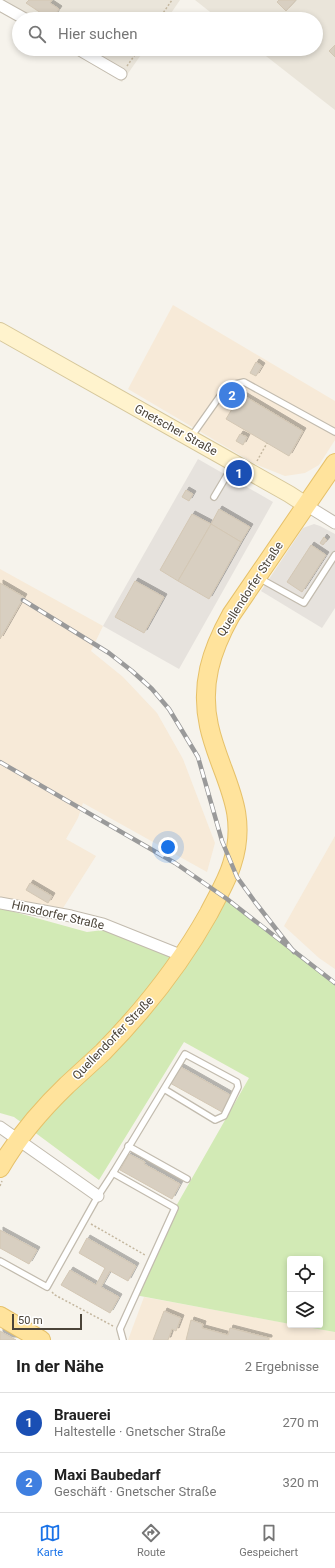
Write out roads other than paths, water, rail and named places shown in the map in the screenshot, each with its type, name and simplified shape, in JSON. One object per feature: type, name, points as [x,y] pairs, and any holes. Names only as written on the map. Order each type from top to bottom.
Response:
[{"type":"main road","name":"Gnetscher Straße","points":[[0,331],[306,505]]},
{"type":"main road","points":[[306,505],[335,463]]},
{"type":"main road","name":"Quellendorfer Straße","points":[[3,1172],[19,1140],[56,1096],[102,1053],[134,1020],[158,990],[183,956],[219,893],[232,866],[237,846],[238,825],[236,806],[209,726],[206,684],[211,659],[219,636],[256,577],[306,505]]},
{"type":"main road","points":[[0,1316],[41,1340]]},
{"type":"street","points":[[0,5],[12,12]]},
{"type":"street","points":[[90,56],[121,74]]},
{"type":"street","points":[[306,505],[335,523]]},
{"type":"street","name":"Hinsdorfer Straße","points":[[0,903],[93,922],[116,929],[183,956]]},
{"type":"street","points":[[0,1127],[98,1196]]},
{"type":"lane","points":[[190,439],[227,386],[244,382],[335,432]]},
{"type":"lane","points":[[214,497],[234,463]]},
{"type":"lane","points":[[256,577],[304,603],[335,555]]},
{"type":"lane","points":[[0,1261],[47,1287],[98,1196],[185,1054],[237,1082],[238,1087],[224,1116],[215,1120],[164,1089]]},
{"type":"lane","points":[[128,1146],[187,1179]]},
{"type":"lane","points":[[113,1172],[175,1208],[120,1329],[123,1340]]},
{"type":"railway","points":[[23,600],[109,653],[152,689],[169,709],[198,757],[222,841],[237,877],[294,952]]},
{"type":"railway","points":[[0,762],[175,863],[227,899],[335,983]]},
{"type":"place","name":"Maxi Baubedarf","points":[[232,395]]},
{"type":"place","name":"Brauerei","points":[[239,473]]}]
